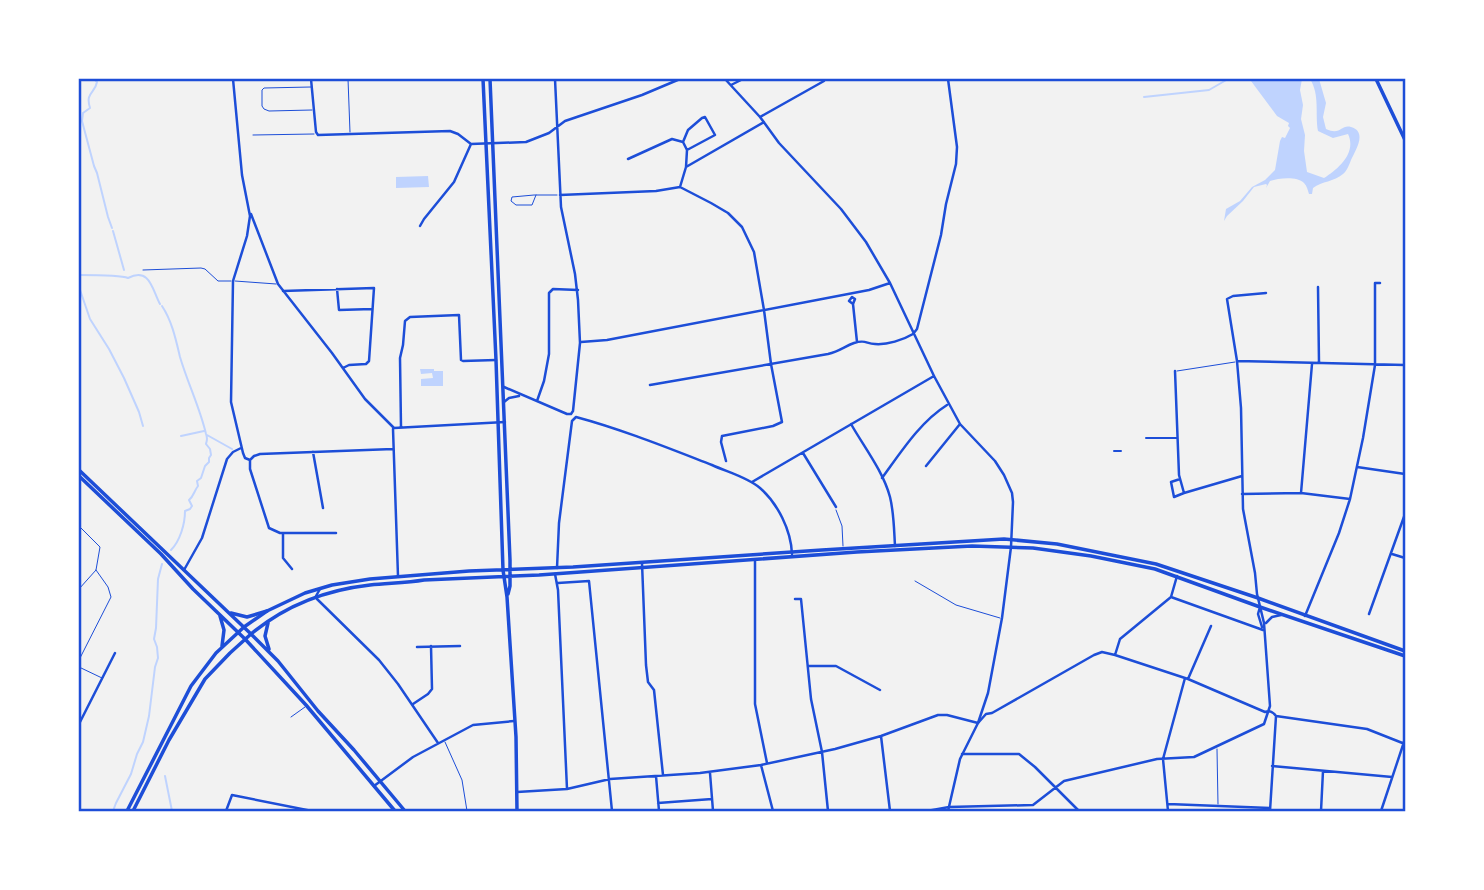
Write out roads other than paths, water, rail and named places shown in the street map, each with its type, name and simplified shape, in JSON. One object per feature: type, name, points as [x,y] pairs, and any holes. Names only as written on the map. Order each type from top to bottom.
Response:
[{"type":"main road","points":[[483,79],[499,423],[503,577],[507,597],[517,811]]},
{"type":"main road","points":[[490,79],[511,569],[507,597]]},
{"type":"main road","points":[[1376,79],[1405,140]]},
{"type":"main road","points":[[79,470],[271,654],[405,811]]},
{"type":"main road","points":[[79,476],[239,632],[306,705],[395,811]]},
{"type":"main road","points":[[127,811],[186,694],[222,646],[267,611],[298,595],[356,580],[511,569],[755,560],[843,548],[1012,540],[1058,544],[1156,564],[1405,651]]},
{"type":"main road","points":[[133,811],[175,729],[205,679],[245,639],[290,607],[316,596],[366,585],[555,574],[792,555],[944,547],[1045,549],[1155,569],[1405,656]]},
{"type":"main road","points":[[226,610],[247,617],[267,611]]},
{"type":"main road","points":[[219,614],[224,630],[222,646]]},
{"type":"main road","points":[[269,620],[265,636],[271,654]]},
{"type":"street","points":[[233,79],[242,175],[250,211],[278,284],[365,399],[394,428]]},
{"type":"street","points":[[311,79],[317,134],[450,131],[471,144],[533,140],[549,133],[565,121],[680,79]]},
{"type":"street","points":[[555,79],[560,195],[578,290],[580,342],[560,511],[557,568]]},
{"type":"street","points":[[726,79],[779,143],[841,209],[866,242],[890,283],[948,405],[960,424],[995,461],[1012,493],[1012,547],[988,693],[978,723],[962,754],[948,809]]},
{"type":"street","points":[[731,85],[743,79]]},
{"type":"street","points":[[760,117],[824,81],[823,79]]},
{"type":"street","points":[[650,385],[828,354],[841,351],[852,343],[865,341],[873,345],[913,334],[917,329],[938,248],[956,164],[957,147],[948,79]]},
{"type":"street","points":[[680,187],[686,167],[687,150],[683,142],[686,132],[702,117],[706,118],[715,135],[687,150]]},
{"type":"street","points":[[686,167],[764,122]]},
{"type":"street","points":[[628,159],[672,139],[683,142]]},
{"type":"street","points":[[420,226],[454,182],[471,144]]},
{"type":"street","points":[[560,195],[656,191],[680,187],[711,202],[742,227],[754,252],[782,422],[722,436],[720,442],[726,461]]},
{"type":"street","points":[[250,211],[247,236],[233,281],[231,402],[241,448],[244,457],[250,460]]},
{"type":"street","points":[[580,342],[607,340],[851,295],[890,283]]},
{"type":"street","points":[[1305,616],[1339,533],[1357,467],[1375,365],[1375,283]]},
{"type":"street","points":[[1318,287],[1319,363]]},
{"type":"street","points":[[283,291],[373,288],[369,360],[366,364],[343,368]]},
{"type":"street","points":[[337,289],[338,310],[372,309]]},
{"type":"street","points":[[536,401],[549,354],[548,296],[551,290],[578,290]]},
{"type":"street","points":[[927,811],[1033,805],[1064,781],[1163,759],[1194,757],[1264,724],[1269,693],[1264,628],[1243,509],[1241,408],[1227,299],[1266,293]]},
{"type":"street","points":[[851,295],[849,301],[853,304],[857,342]]},
{"type":"street","points":[[401,427],[400,358],[405,321],[410,317],[459,315],[461,360],[496,360]]},
{"type":"street","points":[[1237,361],[1405,365]]},
{"type":"street","points":[[1301,494],[1312,363]]},
{"type":"street","points":[[1175,372],[1180,479],[1184,493]]},
{"type":"street","points":[[752,483],[934,376]]},
{"type":"street","points":[[504,387],[567,414],[645,440],[752,483],[775,506],[790,535],[792,555]]},
{"type":"street","points":[[504,402],[509,398],[523,396]]},
{"type":"street","points":[[882,478],[922,425],[948,405]]},
{"type":"street","points":[[394,428],[505,422]]},
{"type":"street","points":[[851,424],[890,496],[895,546]]},
{"type":"street","points":[[926,466],[960,424]]},
{"type":"street","points":[[746,426],[747,431]]},
{"type":"street","points":[[394,428],[398,576]]},
{"type":"street","points":[[1146,438],[1178,438]]},
{"type":"street","points":[[184,570],[202,538],[227,459],[241,448]]},
{"type":"street","points":[[250,460],[259,454],[393,449]]},
{"type":"street","points":[[1114,451],[1121,451]]},
{"type":"street","points":[[313,452],[323,508]]},
{"type":"street","points":[[803,452],[836,507]]},
{"type":"street","points":[[250,460],[267,525],[272,531],[337,533]]},
{"type":"street","points":[[1357,467],[1405,474]]},
{"type":"street","points":[[1180,479],[1171,482],[1174,496],[1241,476]]},
{"type":"street","points":[[1242,494],[1301,494],[1350,499]]},
{"type":"street","points":[[1369,614],[1405,514]]},
{"type":"street","points":[[283,533],[284,558],[292,569]]},
{"type":"street","points":[[1392,554],[1405,558]]},
{"type":"street","points":[[755,560],[755,704],[767,763]]},
{"type":"street","points":[[642,565],[646,665],[648,682],[654,690],[663,775]]},
{"type":"street","points":[[555,574],[558,583],[567,789]]},
{"type":"street","points":[[1115,655],[1119,639],[1171,597],[1177,576]]},
{"type":"street","points":[[558,583],[589,581],[612,811]]},
{"type":"street","points":[[322,587],[316,596],[320,602],[376,656],[413,704],[438,743]]},
{"type":"street","points":[[1171,597],[1264,628]]},
{"type":"street","points":[[796,599],[804,598],[811,699],[822,752],[828,811]]},
{"type":"street","points":[[1264,628],[1272,617],[1284,615]]},
{"type":"street","points":[[1168,811],[1163,759],[1187,678],[1211,626]]},
{"type":"street","points":[[413,704],[432,689],[430,646]]},
{"type":"street","points":[[417,647],[460,646]]},
{"type":"street","points":[[978,723],[986,714],[1102,652],[1187,678],[1276,716],[1367,729],[1405,742],[1381,811]]},
{"type":"street","points":[[79,724],[115,653]]},
{"type":"street","points":[[808,666],[836,666],[880,690]]},
{"type":"street","points":[[517,792],[567,789],[610,779],[761,765],[881,736],[937,715],[978,723]]},
{"type":"street","points":[[1168,804],[1270,809],[1276,716]]},
{"type":"street","points":[[374,786],[413,757],[475,724],[514,721]]},
{"type":"street","points":[[881,736],[890,811]]},
{"type":"street","points":[[962,754],[1019,754],[1079,811]]},
{"type":"street","points":[[761,765],[773,811]]},
{"type":"street","points":[[1272,766],[1392,777]]},
{"type":"street","points":[[710,771],[713,811]]},
{"type":"street","points":[[1321,811],[1323,771]]},
{"type":"street","points":[[656,776],[659,811]]},
{"type":"street","points":[[226,811],[232,795],[312,811]]},
{"type":"street","points":[[658,803],[712,799]]},
{"type":"street","points":[[1033,805],[1033,811]]},
{"type":"lane","points":[[348,79],[351,135]]},
{"type":"lane","points":[[312,86],[263,88],[262,106],[269,111],[314,110]]},
{"type":"lane","points":[[253,135],[317,134]]},
{"type":"lane","points":[[536,195],[532,205],[516,205],[511,201],[512,197],[536,195],[560,195]]},
{"type":"lane","points":[[143,270],[201,268],[218,281],[278,284]]},
{"type":"lane","points":[[1175,372],[1237,361]]},
{"type":"lane","points":[[836,507],[842,526],[843,548]]},
{"type":"lane","points":[[79,526],[100,547],[96,570],[79,589]]},
{"type":"lane","points":[[79,660],[111,597],[108,586],[96,570]]},
{"type":"lane","points":[[915,581],[956,606],[1002,618]]},
{"type":"lane","points":[[79,667],[102,678]]},
{"type":"lane","points":[[291,718],[306,705]]},
{"type":"lane","points":[[444,740],[462,780],[467,811]]},
{"type":"lane","points":[[1217,746],[1218,806]]},
{"type":"water","points":[[1228,79],[1302,79],[1301,119],[1305,135],[1307,172],[1324,178],[1345,160],[1350,141],[1348,134],[1333,138],[1318,131],[1316,98],[1310,79],[1319,79],[1326,103],[1323,117],[1326,129],[1335,131],[1351,127],[1359,133],[1357,147],[1346,171],[1336,179],[1313,188],[1312,194],[1309,194],[1304,183],[1293,178],[1270,181],[1266,188],[1266,184],[1254,187],[1224,221],[1226,209],[1240,201],[1252,187],[1275,170],[1280,141],[1282,137],[1285,138],[1290,128],[1289,123],[1277,116],[1251,81]]},
{"type":"water","points":[[428,176],[429,187],[396,188],[396,177]]},
{"type":"water","points":[[420,369],[443,371],[443,386],[421,386],[421,379],[433,378],[432,373],[421,374]]},
{"type":"waterway","points":[[94,79],[97,82],[89,96],[90,108],[83,113],[82,121],[112,228]]},
{"type":"waterway","points":[[1144,97],[1209,90],[1228,79]]},
{"type":"waterway","points":[[113,231],[124,270]]},
{"type":"waterway","points":[[79,275],[128,278],[141,275],[149,281],[160,304]]},
{"type":"waterway","points":[[79,287],[90,319],[124,378],[143,426]]},
{"type":"waterway","points":[[162,306],[173,331],[211,455],[197,481],[198,486],[189,500],[192,506],[185,511],[181,532],[171,550]]},
{"type":"waterway","points":[[181,436],[204,431]]},
{"type":"waterway","points":[[207,435],[232,449]]},
{"type":"waterway","points":[[113,811],[131,774],[149,716],[158,658],[154,639],[158,579],[162,564]]},
{"type":"waterway","points":[[165,776],[172,811]]}]
